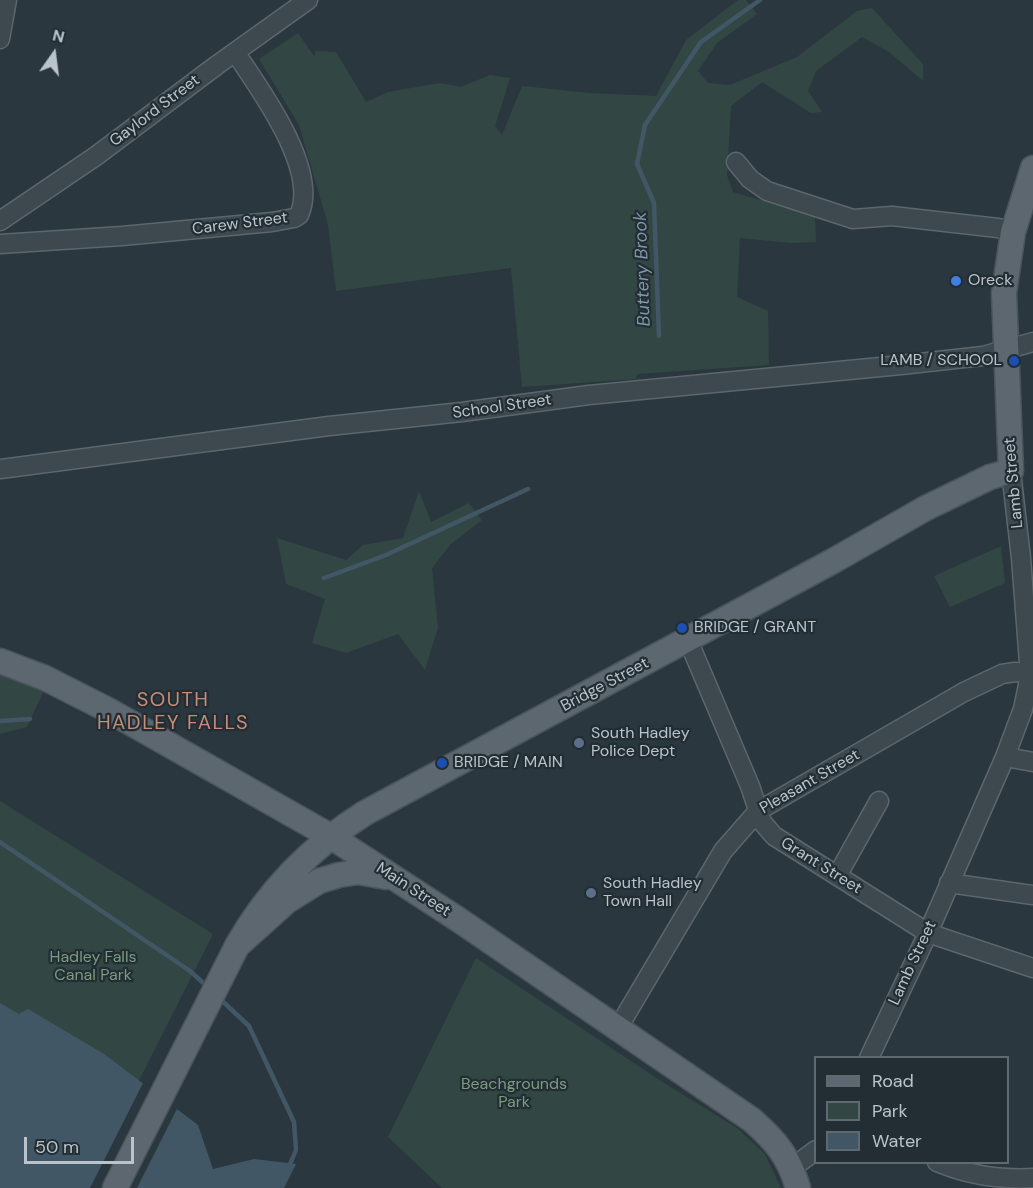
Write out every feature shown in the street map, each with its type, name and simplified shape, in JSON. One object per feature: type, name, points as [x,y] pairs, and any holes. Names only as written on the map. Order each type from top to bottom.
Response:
[{"type":"main road","name":"Lamb Street","points":[[1011,471],[1004,293],[1012,232],[1033,168]]},
{"type":"main road","name":"Bridge Street","points":[[237,946],[275,890],[303,860],[330,836],[395,796],[688,640],[926,508],[990,477],[1011,471]]},
{"type":"main road","name":"Main Street","points":[[0,661],[45,678],[108,710],[330,836],[752,1120],[776,1143],[795,1178]]},
{"type":"main road","points":[[115,1188],[237,946],[287,901],[319,881],[339,874],[358,872],[397,880]]},
{"type":"street","points":[[0,39],[8,0]]},
{"type":"street","name":"Gaylord Street","points":[[0,221],[96,156],[308,0]]},
{"type":"street","name":"Carew Street","points":[[0,244],[122,236],[272,222],[294,218],[299,214],[303,200],[303,186],[293,149],[272,109],[235,52]]},
{"type":"street","points":[[736,162],[750,178],[767,191],[853,219],[892,216],[998,228],[1012,232]]},
{"type":"street","name":"School Street","points":[[0,469],[589,395],[983,356],[1033,342]]},
{"type":"street","name":"Lamb Street","points":[[870,1056],[928,933],[1005,757],[1023,709],[1029,673],[1021,558],[1011,471]]},
{"type":"street","name":"Grant Street","points":[[688,640],[765,827],[774,836],[928,933],[1033,968]]},
{"type":"street","name":"Pleasant Street","points":[[618,1028],[723,851],[758,811],[964,692],[1002,674],[1029,673]]},
{"type":"street","points":[[1005,757],[1033,762]]},
{"type":"street","points":[[837,876],[879,801]]},
{"type":"street","points":[[950,883],[1033,895]]},
{"type":"street","points":[[795,1178],[814,1153]]},
{"type":"street","points":[[944,1164],[985,1176],[1033,1178]]},
{"type":"green space","points":[[738,0],[746,0],[757,14],[717,43],[698,71],[708,83],[730,85],[797,57],[857,11],[872,8],[923,64],[923,81],[889,52],[862,37],[816,71],[808,91],[822,112],[811,113],[762,82],[731,106],[727,175],[733,192],[815,216],[816,242],[791,243],[740,238],[737,297],[768,311],[769,365],[637,374],[636,379],[522,387],[511,268],[336,291],[328,225],[299,125],[259,59],[298,33],[314,56],[316,51],[336,52],[366,102],[388,92],[440,83],[461,87],[490,75],[510,78],[495,126],[502,135],[522,86],[590,93],[656,96],[686,40]]},
{"type":"green space","points":[[419,491],[431,522],[469,503],[482,520],[451,544],[432,568],[438,628],[425,670],[398,634],[346,653],[312,643],[325,599],[286,584],[277,538],[346,560],[363,545],[403,538]]},
{"type":"green space","points":[[1001,546],[1005,583],[950,607],[934,576]]},
{"type":"green space","points":[[0,674],[45,688],[27,727],[0,734]]},
{"type":"green space","name":"Hadley Falls Canal Park","points":[[0,801],[213,934],[116,1126],[0,1045]]},
{"type":"green space","name":"Beachgrounds Park","points":[[476,958],[661,1081],[737,1128],[765,1154],[781,1188],[442,1188],[388,1137]]},
{"type":"water","points":[[0,1003],[19,1014],[28,1009],[104,1054],[198,1125],[213,1169],[254,1159],[296,1164],[284,1188],[0,1188]]},
{"type":"pier","points":[[144,1081],[178,1107],[137,1188],[90,1188]]},
{"type":"waterway","name":"Buttery Brook","points":[[659,336],[654,203],[637,164],[645,125],[701,42],[760,0]]},
{"type":"waterway","name":"Buttery Brook","points":[[324,578],[386,555],[528,489]]},
{"type":"waterway","name":"Buttery Brook","points":[[0,721],[30,719]]},
{"type":"waterway","points":[[0,842],[190,971],[209,988]]},
{"type":"waterway","points":[[219,998],[249,1026],[294,1122],[296,1150],[288,1169]]},
{"type":"place","name":"Oreck","points":[[956,281]]},
{"type":"place","name":"LAMB / SCHOOL","points":[[1014,361]]},
{"type":"place","name":"BRIDGE / GRANT","points":[[682,628]]},
{"type":"place","name":"South Hadley Police Dept","points":[[579,743]]},
{"type":"place","name":"BRIDGE / MAIN","points":[[442,763]]},
{"type":"place","name":"South Hadley Town Hall","points":[[591,893]]},
{"type":"district","name":"SOUTH HADLEY FALLS","points":[[173,712]]}]
